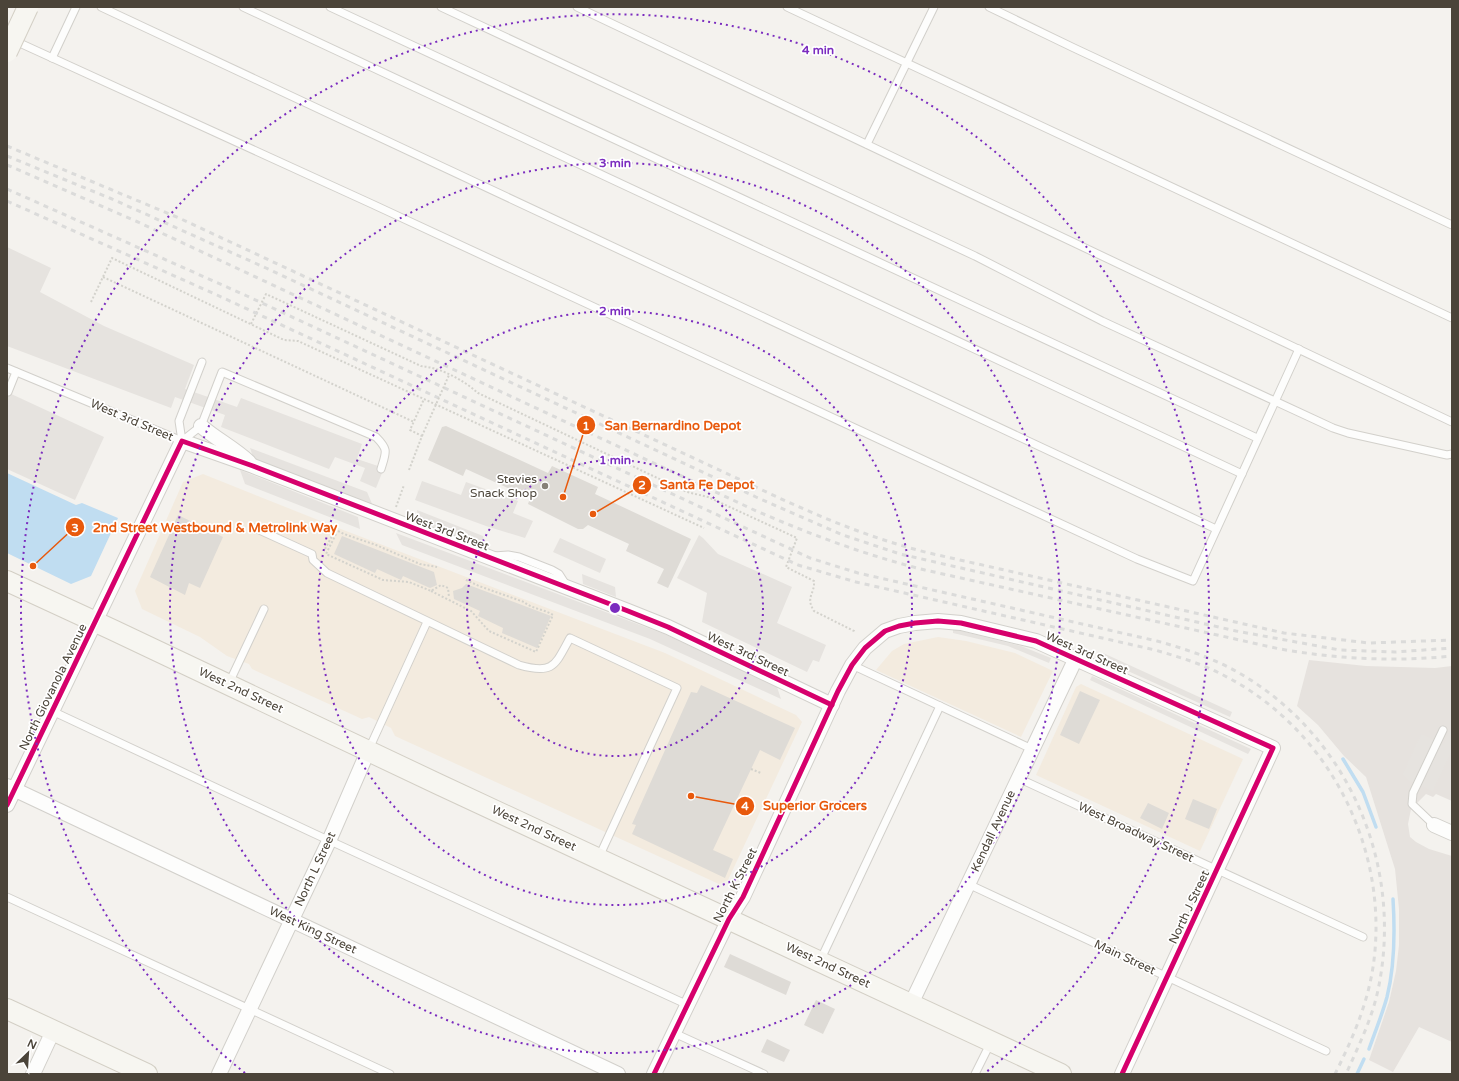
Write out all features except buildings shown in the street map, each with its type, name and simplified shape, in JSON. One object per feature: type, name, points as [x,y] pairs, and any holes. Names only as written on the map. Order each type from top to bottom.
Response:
[{"type":"main road","points":[[7,52],[28,7]]},
{"type":"main road","name":"West 2nd Street","points":[[7,581],[96,621],[368,751],[1061,1074]]},
{"type":"main road","points":[[7,1009],[147,1074]]},
{"type":"street","points":[[201,426],[235,449],[253,466]]},
{"type":"street","name":"West 3rd Street","points":[[182,441],[253,466],[668,628],[832,705],[852,665],[865,648],[885,632],[899,626],[938,621],[961,623],[1036,641],[1272,748]]},
{"type":"street","name":"North Giovanola Avenue","points":[[7,805],[10,788],[52,711],[96,621],[169,464],[182,441]]},
{"type":"street","name":"Kendall Avenue","points":[[911,1004],[1076,658]]},
{"type":"street","name":"North K Street","points":[[654,1074],[729,918],[743,897],[832,705]]},
{"type":"street","name":"North J Street","points":[[1122,1074],[1168,977],[1272,748]]},
{"type":"street","name":"North L Street","points":[[219,1074],[329,840],[368,751]]},
{"type":"street","name":"West King Street","points":[[10,788],[618,1074]]},
{"type":"street","points":[[1434,825],[1452,833]]},
{"type":"street","points":[[33,1074],[53,1031]]},
{"type":"lane","points":[[52,58],[76,7]]},
{"type":"lane","points":[[101,7],[1216,529]]},
{"type":"lane","points":[[243,7],[1242,474]]},
{"type":"lane","points":[[330,7],[1257,438]]},
{"type":"lane","points":[[441,7],[975,256],[1102,321],[1274,401],[1348,433],[1447,455],[1452,454]]},
{"type":"lane","points":[[577,7],[1452,422]]},
{"type":"lane","points":[[787,7],[1452,318]]},
{"type":"lane","points":[[866,144],[934,7]]},
{"type":"lane","points":[[989,7],[1452,225]]},
{"type":"lane","points":[[7,38],[379,207],[1144,562],[1193,581],[1257,438],[1299,349]]},
{"type":"lane","points":[[202,362],[179,421],[182,441],[201,426],[222,372],[376,437],[385,447],[386,451],[381,469]]},
{"type":"lane","name":"West 3rd Street","points":[[7,368],[182,441]]},
{"type":"lane","points":[[8,392],[16,372]]},
{"type":"lane","points":[[255,528],[312,554],[314,560],[327,574],[519,665],[530,668],[546,668],[556,664],[570,638],[677,688],[598,858]]},
{"type":"lane","points":[[228,685],[264,609]]},
{"type":"lane","points":[[368,751],[427,622]]},
{"type":"lane","points":[[852,665],[1032,749]]},
{"type":"lane","points":[[820,961],[940,706]]},
{"type":"lane","points":[[52,711],[688,1005]]},
{"type":"lane","points":[[1434,825],[1412,804],[1413,793],[1443,730]]},
{"type":"lane","name":"West Broadway Street","points":[[1018,778],[1363,937]]},
{"type":"lane","name":"Main Street","points":[[968,884],[1326,1051]]},
{"type":"lane","points":[[7,897],[390,1074]]},
{"type":"lane","points":[[674,1033],[764,1074]]},
{"type":"lane","points":[[976,1074],[991,1042]]},
{"type":"path","points":[[91,302],[112,258],[284,340],[298,341],[704,528]]},
{"type":"path","points":[[103,277],[414,422]]},
{"type":"path","points":[[252,324],[266,294],[421,366],[432,367],[467,383],[478,393],[688,492],[708,497],[797,538],[786,567],[814,581],[814,587],[809,599],[810,605],[814,611],[854,631],[855,633]]},
{"type":"path","points":[[410,470],[422,436],[449,375]]},
{"type":"path","points":[[422,436],[410,430],[424,399]]},
{"type":"path","points":[[394,512],[404,485]]},
{"type":"path","points":[[338,530],[344,534],[404,556],[410,560],[430,567],[437,567]]},
{"type":"path","points":[[336,534],[326,554],[383,580],[409,582],[431,591],[471,611],[489,630],[536,652],[553,615],[535,606],[528,606],[524,602],[464,579]]},
{"type":"path","points":[[325,548],[332,536]]},
{"type":"path","points":[[431,591],[441,585],[448,588],[449,597]]},
{"type":"path","points":[[751,769],[760,773]]},
{"type":"shaded area","points":[[7,247],[51,268],[40,292],[104,326],[194,365],[185,389],[237,407],[241,398],[362,444],[357,459],[384,468],[376,488],[360,481],[365,468],[335,457],[329,469],[221,427],[225,415],[175,397],[171,408],[7,346]]},
{"type":"shaded area","points":[[7,392],[104,437],[75,500],[7,469]]},
{"type":"shaded area","points":[[250,448],[367,492],[373,506],[254,460]]},
{"type":"shaded area","points":[[240,470],[358,517],[360,529],[245,484]]},
{"type":"shaded area","points":[[203,474],[333,526],[665,653],[796,715],[802,722],[728,880],[719,884],[395,736],[391,728],[369,717],[362,719],[252,669],[249,664],[227,656],[200,637],[142,609],[135,591],[183,482]]},
{"type":"shaded area","points":[[422,481],[461,495],[466,482],[518,501],[513,513],[533,521],[525,538],[486,526],[415,500]]},
{"type":"shaded area","points":[[417,510],[483,536],[485,546],[418,521]]},
{"type":"shaded area","points":[[396,533],[664,634],[777,687],[781,699],[650,639],[402,545]]},
{"type":"shaded area","points":[[699,535],[718,554],[792,587],[777,623],[826,645],[819,662],[813,660],[807,672],[702,622],[707,593],[677,578]]},
{"type":"shaded area","points":[[560,538],[606,559],[600,573],[553,552]]},
{"type":"shaded area","points":[[582,574],[615,587],[616,597],[583,584]]},
{"type":"shaded area","points":[[953,629],[1021,646],[1051,658],[1049,663],[1008,646],[953,633]]},
{"type":"shaded area","points":[[938,637],[966,641],[1015,653],[1053,671],[1021,737],[876,670],[892,651],[904,644]]},
{"type":"shaded area","points":[[1103,653],[1232,712],[1230,717],[1099,658]]},
{"type":"shaded area","points":[[1309,660],[1366,666],[1435,668],[1452,666],[1452,801],[1436,794],[1433,797],[1426,794],[1411,809],[1408,824],[1410,837],[1416,842],[1429,849],[1452,856],[1452,1042],[1419,1027],[1393,1072],[1369,1060],[1389,1002],[1396,971],[1399,945],[1399,909],[1395,869],[1366,777],[1344,756],[1318,725],[1297,706]]},
{"type":"shaded area","points":[[1092,676],[1251,749],[1248,754],[1090,680]]},
{"type":"shaded area","points":[[1081,684],[1243,759],[1200,851],[1036,775],[1076,687]]},
{"type":"shaded area","points":[[1449,731],[1452,733],[1452,751],[1433,791],[1409,781],[1402,775],[1421,734],[1443,745]]},
{"type":"water","points":[[7,473],[76,505],[82,503],[118,518],[91,576],[71,584],[7,553]]},
{"type":"waterway","points":[[1343,759],[1363,792],[1376,827]]},
{"type":"waterway","points":[[1369,1049],[1385,1004],[1392,973],[1394,936],[1393,899]]},
{"type":"waterway","points":[[1357,1074],[1364,1059]]},
{"type":"railway","points":[[7,146],[179,218],[781,499],[864,533],[929,553],[1284,633],[1369,643],[1452,640]]},
{"type":"railway","points":[[7,156],[112,199],[266,268],[756,497],[843,535],[900,554],[1236,631],[1340,650],[1395,652],[1452,648]]},
{"type":"railway","points":[[7,165],[138,222],[752,509],[859,551],[925,570],[1280,649],[1323,655],[1387,659],[1452,656]]},
{"type":"railway","points":[[7,189],[247,296],[810,558],[858,573],[1157,641],[1194,653],[1230,668],[1271,694],[1306,726],[1335,763],[1358,804],[1374,848],[1383,895],[1384,942],[1378,990],[1372,1012],[1346,1074]]},
{"type":"railway","points":[[7,201],[217,295],[798,565],[856,582],[1155,650],[1191,661],[1217,672],[1262,699],[1294,727],[1321,759],[1343,795],[1360,834],[1371,875],[1376,917],[1372,975],[1359,1019],[1335,1074]]},
{"type":"cycle path","points":[[7,805],[182,441],[253,466],[668,627],[832,705]]},
{"type":"cycle path","points":[[654,1074],[729,919],[743,897],[838,691],[852,665],[865,648],[885,631],[899,626],[938,621],[961,623],[1036,641],[1273,748],[1122,1074]]},
{"type":"place","name":"Stevies Snack Shop","points":[[545,486]]},
{"type":"place","name":"San Bernardino Depot","points":[[563,497]]},
{"type":"place","name":"Santa Fe Depot","points":[[593,514]]},
{"type":"place","name":"2nd Street Westbound & Metrolink Way","points":[[33,566]]},
{"type":"place","name":"Superior Grocers","points":[[691,796]]}]
